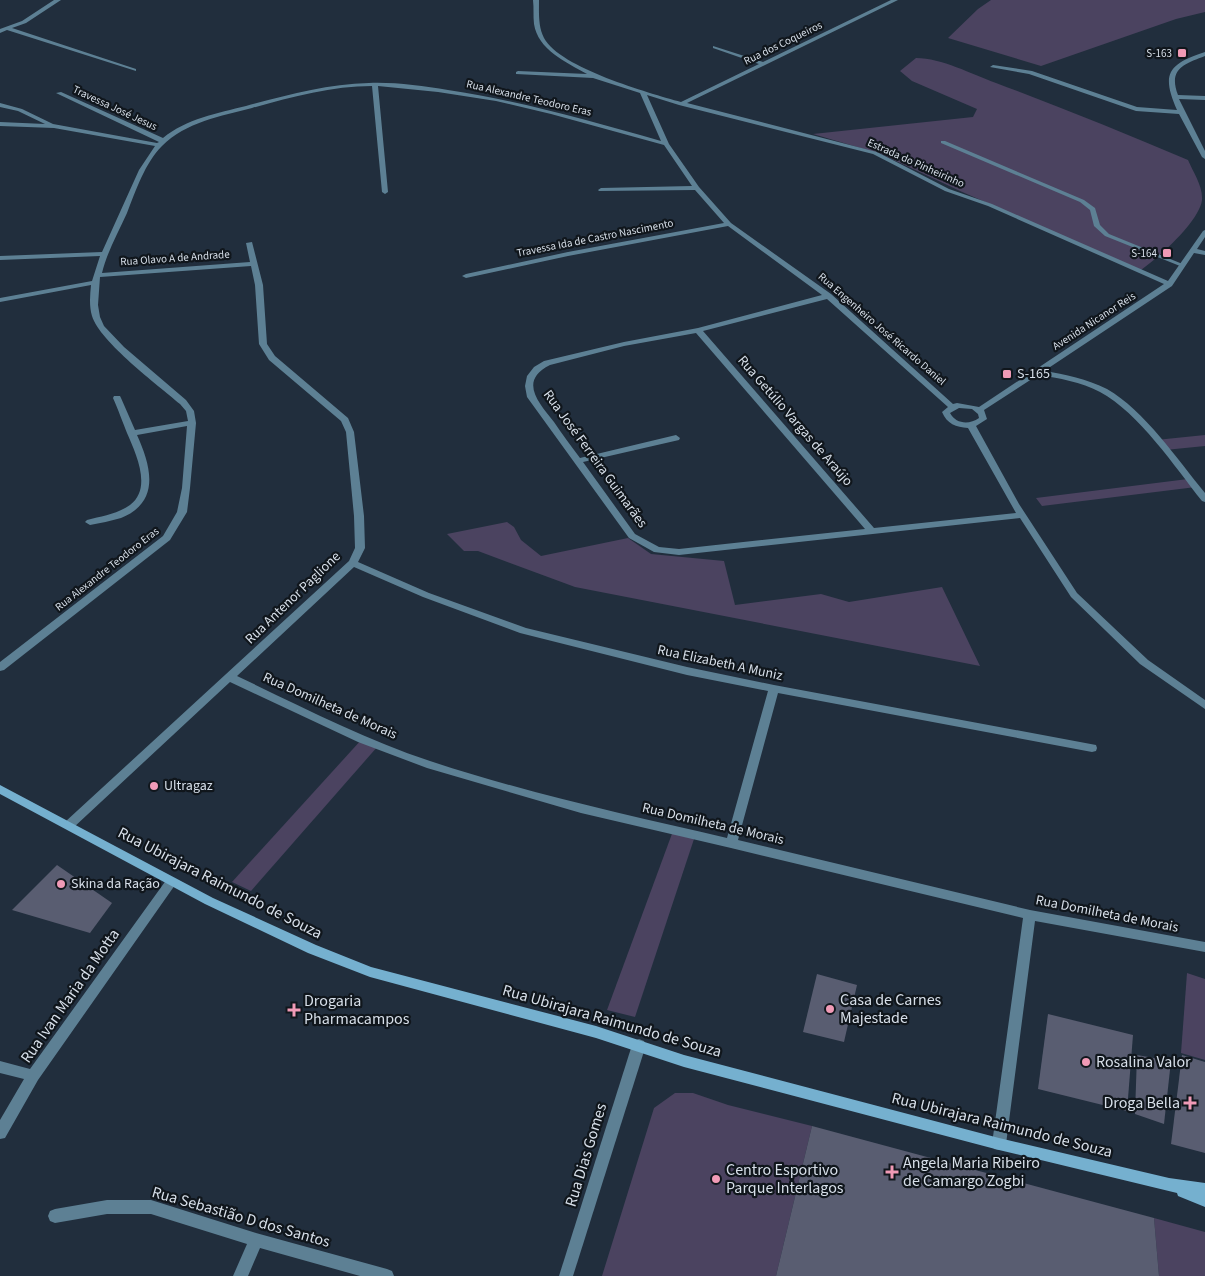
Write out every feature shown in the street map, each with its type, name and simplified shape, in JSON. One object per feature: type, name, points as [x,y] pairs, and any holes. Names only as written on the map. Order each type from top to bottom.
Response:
[{"type":"main road","points":[[0,789],[70,825]]},
{"type":"main road","name":"Rua Ubirajara Raimundo de Souza","points":[[70,825],[171,882],[312,949],[370,972],[639,1045],[684,1061],[999,1144],[1168,1185],[1205,1190]]},
{"type":"main road","name":"Rua Ubirajara Raimundo de Souza","points":[[1168,1185],[1205,1200]]},
{"type":"street","points":[[0,31],[38,15],[58,0]]},
{"type":"street","points":[[536,0],[537,25],[542,39],[553,51],[594,76]]},
{"type":"street","name":"Rua dos Coqueiros","points":[[681,104],[895,0]]},
{"type":"street","points":[[8,29],[134,70]]},
{"type":"street","points":[[715,47],[764,64]]},
{"type":"street","points":[[1205,54],[1172,72],[1170,80],[1174,97],[1205,157]]},
{"type":"street","points":[[993,67],[1037,74],[1136,109],[1182,112]]},
{"type":"street","points":[[518,73],[594,76]]},
{"type":"street","name":"Estrada do Pinheirinho","points":[[594,76],[681,104],[875,153],[948,190],[990,205],[1169,284]]},
{"type":"street","points":[[375,84],[385,192]]},
{"type":"street","name":"Rua Alexandre Teodoro Eras","points":[[0,667],[167,538],[182,512],[192,423],[190,411],[183,402],[100,325],[96,316],[97,278],[102,254],[142,173],[161,143],[190,125],[249,106],[335,88],[375,84],[474,95],[576,119],[666,144]]},
{"type":"street","name":"Travessa José Jesus","points":[[59,93],[161,143]]},
{"type":"street","name":"Rua Engenheiro José Ricardo Daniel","points":[[643,93],[666,144],[697,188],[729,224],[828,296],[952,406]]},
{"type":"street","points":[[1174,97],[1205,98]]},
{"type":"street","points":[[0,105],[20,110],[54,126]]},
{"type":"street","points":[[0,124],[54,126],[161,143]]},
{"type":"street","points":[[601,190],[697,188]]},
{"type":"street","name":"Travessa Ida de Castro Nascimento","points":[[466,276],[568,254],[729,224]]},
{"type":"street","name":"Avenida Nicanor Reis","points":[[978,410],[1169,284],[1194,251],[1205,232]]},
{"type":"street","name":"Rua Antenor Paglione","points":[[70,825],[231,678],[353,563],[360,548],[360,516],[350,432],[345,420],[289,374],[272,358],[264,344],[259,285],[250,243]]},
{"type":"street","points":[[1194,251],[1205,254]]},
{"type":"street","points":[[0,258],[102,254]]},
{"type":"street","name":"Rua Olavo A de Andrade","points":[[0,300],[97,278],[253,264]]},
{"type":"street","name":"Rua José Ferreira Guimarães","points":[[828,296],[698,330],[562,358],[538,367],[532,373],[528,388],[531,397],[632,536],[657,550],[679,552],[1021,515]]},
{"type":"street","name":"Rua Getúlio Vargas de Araújo","points":[[698,330],[871,530]]},
{"type":"street","points":[[1036,372],[1067,376],[1112,396],[1156,440],[1205,498]]},
{"type":"street","points":[[90,522],[107,520],[129,511],[143,499],[148,484],[141,456],[117,398]]},
{"type":"street","points":[[963,405],[978,410],[982,419],[971,425],[959,424],[949,419],[946,412],[952,406],[963,405]]},
{"type":"street","points":[[131,433],[192,423]]},
{"type":"street","points":[[971,425],[1021,515],[1074,596],[1144,662],[1205,705]]},
{"type":"street","points":[[578,461],[676,438]]},
{"type":"street","name":"Rua Elizabeth A Muniz","points":[[353,563],[426,595],[524,631],[687,671],[774,689],[1092,748]]},
{"type":"street","name":"Rua Domilheta de Morais","points":[[231,678],[362,739],[427,764],[581,809],[731,842],[1030,915],[1205,947]]},
{"type":"street","points":[[731,842],[774,689]]},
{"type":"street","name":"Rua Ivan Maria da Motta","points":[[0,1133],[33,1076],[171,882]]},
{"type":"street","points":[[999,1144],[1030,915]]},
{"type":"street","name":"Rua Dias Gomes","points":[[566,1276],[639,1045]]},
{"type":"street","points":[[0,1067],[33,1076]]},
{"type":"street","name":"Rua Sebastião D dos Santos","points":[[55,1216],[107,1207],[151,1207],[256,1240],[388,1276]]},
{"type":"street","points":[[240,1276],[256,1240]]},
{"type":"lane","points":[[943,142],[1082,201],[1093,209],[1097,226],[1108,235],[1182,265]]},
{"type":"shaded area","points":[[991,0],[1205,0],[1205,12],[1176,19],[1041,66],[948,38],[978,9]]},
{"type":"shaded area","points":[[916,58],[956,67],[1188,160],[1201,190],[1202,200],[1199,209],[1177,238],[1158,257],[1141,270],[960,191],[881,154],[813,134],[973,117],[977,109],[912,81],[900,71]]},
{"type":"shaded area","points":[[1205,435],[1205,446],[1165,450],[1156,440]]},
{"type":"shaded area","points":[[1188,479],[1196,487],[1042,506],[1036,498]]},
{"type":"shaded area","points":[[507,522],[514,527],[521,540],[541,556],[628,538],[651,554],[724,561],[735,605],[821,594],[849,602],[942,587],[980,666],[575,587],[478,551],[464,551],[447,534]]},
{"type":"shaded area","points":[[362,739],[378,746],[251,891],[232,882]]},
{"type":"shaded area","points":[[673,831],[695,836],[635,1017],[607,1010]]},
{"type":"shaded area","points":[[1187,973],[1205,979],[1205,1060],[1181,1053]]},
{"type":"shaded area","name":"Centro Esportivo Parque Interlagos","points":[[675,1093],[693,1093],[728,1105],[812,1126],[776,1276],[602,1276],[654,1108]]},
{"type":"shaded area","points":[[1154,1218],[1205,1232],[1205,1276],[1159,1276]]},
{"type":"building","name":"Skina da Ração","points":[[57,865],[112,903],[90,933],[12,910]]},
{"type":"building","name":"Casa de Carnes Majestade","points":[[817,974],[857,985],[844,1042],[803,1032]]},
{"type":"building","name":"Rosalina Valor","points":[[1048,1014],[1133,1035],[1127,1111],[1038,1089]]},
{"type":"building","points":[[1137,1055],[1171,1061],[1164,1124],[1135,1114]]},
{"type":"building","name":"Droga Bella","points":[[1182,1055],[1205,1062],[1205,1153],[1171,1144]]},
{"type":"building","name":"Angela Maria Ribeiro de Camargo Zogbi","points":[[812,1126],[1154,1218],[1159,1276],[776,1276]]},
{"type":"place","name":"S-163","points":[[1182,53]]},
{"type":"place","name":"S-164","points":[[1167,253]]},
{"type":"place","name":"S-165","points":[[1007,374]]},
{"type":"place","name":"Ultragaz","points":[[154,786]]},
{"type":"place","name":"Skina da Ração","points":[[61,884]]},
{"type":"place","name":"Casa de Carnes Majestade","points":[[830,1009]]},
{"type":"place","name":"Drogaria Pharmacampos","points":[[294,1010]]},
{"type":"place","name":"Rosalina Valor","points":[[1086,1062]]},
{"type":"place","name":"Droga Bella","points":[[1190,1103]]},
{"type":"place","name":"Angela Maria Ribeiro de Camargo Zogbi","points":[[892,1172]]},
{"type":"place","name":"Centro Esportivo Parque Interlagos","points":[[716,1179]]}]
